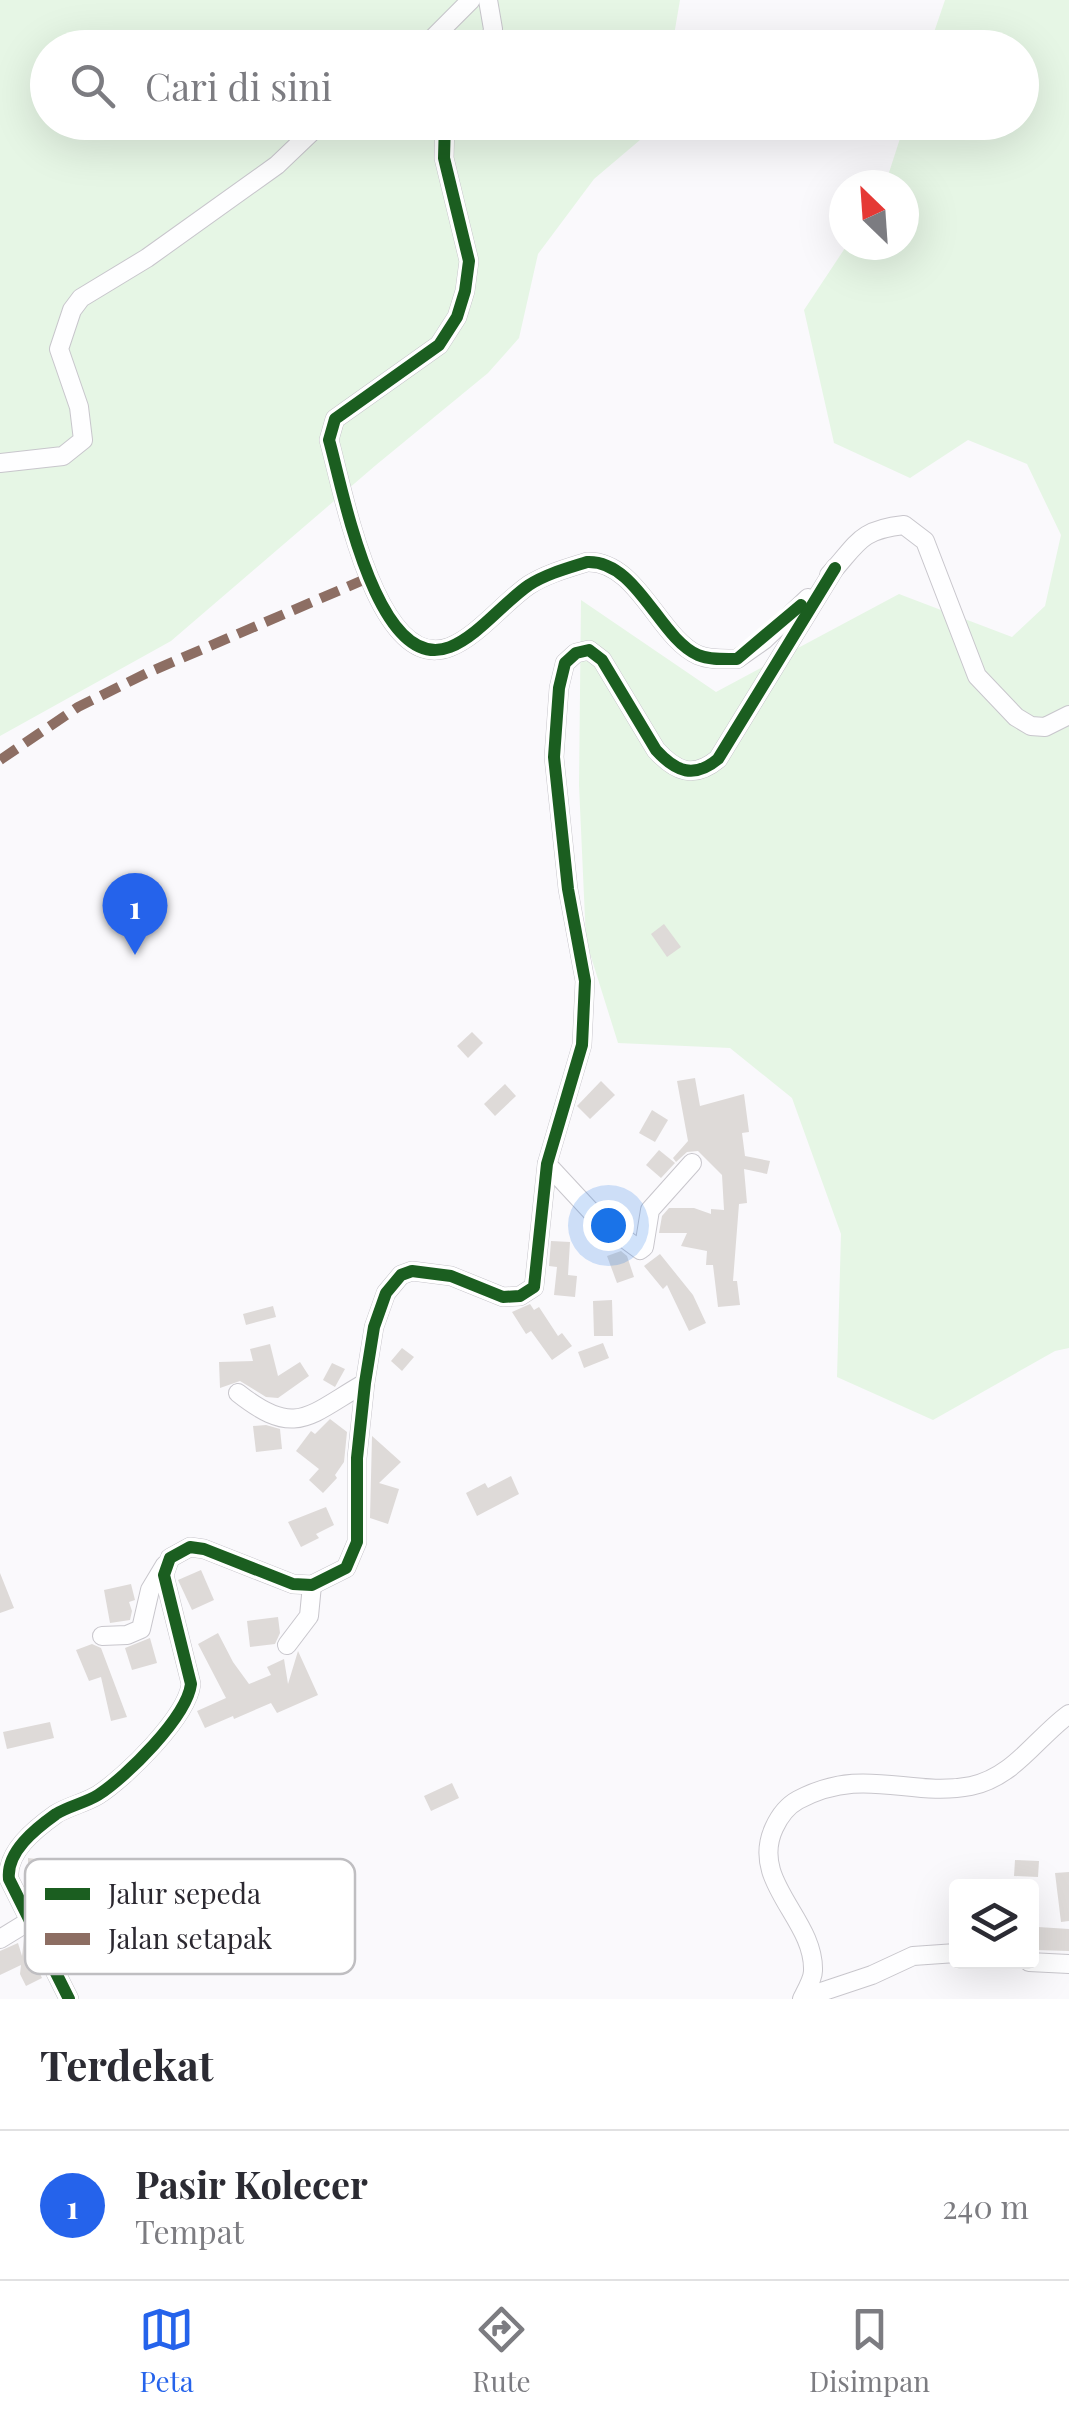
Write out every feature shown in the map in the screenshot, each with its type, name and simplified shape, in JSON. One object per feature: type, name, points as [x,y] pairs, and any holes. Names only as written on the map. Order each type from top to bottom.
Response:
[{"type":"street","points":[[441,30],[471,0]]},
{"type":"street","points":[[488,0],[493,30]]},
{"type":"street","points":[[0,463],[63,456],[84,440],[80,407],[59,349],[72,310],[81,298],[146,258],[277,165],[303,140]]},
{"type":"street","points":[[444,140],[444,158],[469,262],[466,291],[457,317],[439,345],[336,420],[328,440],[368,578],[378,603],[396,629],[429,650],[450,647],[532,584],[595,562],[611,569],[646,599],[688,649],[701,656],[737,659],[764,640],[862,536],[904,524],[926,541],[977,676],[1031,726],[1045,727],[1069,714]]},
{"type":"street","points":[[102,1636],[141,1629],[150,1590],[170,1558],[190,1547],[293,1584],[312,1584],[346,1568],[358,1542],[357,1458],[365,1383],[374,1326],[386,1293],[401,1275],[412,1271],[452,1276],[504,1297],[520,1296],[534,1287],[547,1164],[582,1045],[586,981],[568,889],[554,757],[558,688],[565,662],[576,653],[589,650],[602,660],[656,750],[668,762],[687,771],[704,770],[718,759],[835,568]]},
{"type":"street","points":[[547,1164],[600,1220],[640,1250],[644,1247],[650,1210],[692,1163]]},
{"type":"street","points":[[238,1393],[280,1420],[299,1420],[365,1383]]},
{"type":"street","points":[[25,1909],[9,1880],[9,1863],[23,1842],[58,1813],[98,1795],[136,1762],[187,1702],[191,1684],[164,1576],[170,1558]]},
{"type":"street","points":[[287,1645],[309,1616],[312,1584]]},
{"type":"street","points":[[803,1999],[814,1972],[806,1937],[771,1876],[769,1838],[778,1819],[794,1802],[825,1788],[864,1782],[972,1786],[1014,1767],[1069,1714]]},
{"type":"street","points":[[0,1939],[25,1924]]},
{"type":"street","points":[[803,1999],[912,1956],[949,1953]]},
{"type":"street","points":[[1039,1962],[1069,1964]]},
{"type":"street","points":[[57,1974],[69,1999]]},
{"type":"green space","points":[[0,0],[680,0],[675,30],[30,30],[30,140],[640,140],[594,179],[538,254],[519,338],[488,373],[171,641],[0,736]]},
{"type":"green space","points":[[945,0],[1069,0],[1069,1348],[1055,1351],[933,1420],[837,1377],[841,1234],[792,1098],[730,1048],[618,1043],[586,941],[579,785],[581,600],[716,692],[899,594],[1012,637],[1045,606],[1061,535],[1027,464],[968,440],[910,478],[834,443],[804,310],[837,260],[919,260],[919,170],[890,170],[900,140],[1039,140],[1039,30],[935,30]]},
{"type":"building","points":[[664,924],[681,947],[667,957],[651,934]]},
{"type":"building","points":[[472,1032],[483,1043],[468,1058],[457,1046]]},
{"type":"building","points":[[695,1078],[700,1106],[744,1094],[749,1132],[742,1133],[745,1156],[770,1161],[767,1174],[744,1169],[747,1203],[739,1204],[733,1281],[737,1281],[740,1305],[718,1307],[713,1265],[706,1265],[707,1251],[681,1246],[687,1233],[659,1233],[662,1216],[669,1208],[694,1208],[711,1214],[711,1209],[724,1210],[722,1175],[698,1151],[687,1152],[676,1162],[673,1158],[688,1141],[677,1081]]},
{"type":"building","points":[[601,1081],[615,1095],[590,1119],[577,1106]]},
{"type":"building","points":[[505,1084],[516,1096],[495,1116],[484,1104]]},
{"type":"building","points":[[652,1110],[668,1120],[655,1142],[639,1133]]},
{"type":"building","points":[[659,1150],[675,1163],[661,1178],[646,1165]]},
{"type":"building","points":[[551,1241],[570,1242],[568,1275],[577,1276],[575,1297],[554,1295],[557,1267],[549,1266]]},
{"type":"building","points":[[621,1251],[627,1256],[634,1277],[617,1283],[607,1256]]},
{"type":"building","points":[[660,1254],[693,1295],[706,1323],[689,1331],[667,1285],[663,1289],[644,1266]]},
{"type":"building","points":[[612,1300],[613,1336],[594,1336],[593,1301]]},
{"type":"building","points":[[530,1304],[534,1310],[539,1307],[558,1336],[562,1333],[572,1346],[552,1360],[531,1331],[526,1334],[512,1312]]},
{"type":"building","points":[[273,1306],[276,1317],[246,1325],[243,1314]]},
{"type":"building","points":[[603,1343],[609,1358],[584,1368],[578,1352]]},
{"type":"building","points":[[270,1344],[278,1376],[300,1362],[309,1376],[278,1398],[266,1397],[240,1381],[220,1388],[219,1362],[253,1361],[250,1349]]},
{"type":"building","points":[[402,1348],[414,1357],[402,1371],[391,1361]]},
{"type":"building","points":[[332,1363],[345,1369],[335,1387],[323,1380]]},
{"type":"building","points":[[330,1419],[347,1432],[344,1462],[335,1475],[337,1478],[323,1493],[309,1480],[319,1469],[296,1451],[311,1431],[315,1434]]},
{"type":"building","points":[[253,1426],[280,1429],[282,1449],[256,1452]]},
{"type":"building","points":[[372,1436],[401,1462],[379,1483],[399,1489],[388,1524],[370,1518]]},
{"type":"building","points":[[511,1476],[519,1494],[477,1516],[466,1493],[485,1483],[488,1488]]},
{"type":"building","points":[[326,1507],[334,1525],[301,1547],[288,1522]]},
{"type":"building","points":[[201,1570],[214,1600],[192,1610],[178,1580]]},
{"type":"building","points":[[0,1573],[14,1608],[0,1613]]},
{"type":"building","points":[[131,1584],[135,1600],[129,1602],[130,1620],[110,1623],[104,1590]]},
{"type":"building","points":[[278,1617],[280,1633],[275,1644],[250,1647],[247,1621]]},
{"type":"building","points":[[218,1633],[249,1684],[271,1675],[267,1667],[284,1659],[288,1684],[298,1651],[318,1695],[277,1713],[271,1703],[205,1728],[197,1711],[226,1698],[198,1644]]},
{"type":"building","points":[[150,1638],[157,1663],[132,1670],[125,1648]]},
{"type":"building","points":[[92,1644],[101,1648],[127,1717],[111,1721],[101,1677],[89,1681],[76,1650]]},
{"type":"building","points":[[50,1722],[54,1738],[7,1749],[3,1732]]},
{"type":"building","points":[[452,1783],[459,1798],[431,1811],[424,1796]]},
{"type":"building","points":[[1015,1860],[1039,1861],[1038,1877],[1014,1876]]},
{"type":"building","points":[[1069,1872],[1069,1921],[1061,1922],[1055,1873]]},
{"type":"building","points":[[1039,1927],[1069,1929],[1069,1951],[1039,1950]]},
{"type":"building","points":[[24,1939],[25,1974],[40,1974],[42,1978],[26,1986],[20,1974],[21,1965],[0,1975],[0,1951],[18,1943],[22,1956]]},
{"type":"marked path","points":[[0,760],[78,707],[147,673],[368,578]]},
{"type":"cycle path","points":[[444,140],[444,158],[469,261],[457,317],[439,345],[335,419],[329,440],[367,571],[383,606],[402,633],[424,648],[450,647],[471,635],[529,585],[587,562],[620,573],[684,646],[707,658],[737,659],[801,605]]},
{"type":"cycle path","points":[[25,1911],[9,1879],[12,1860],[23,1842],[61,1811],[98,1795],[124,1775],[167,1729],[187,1698],[191,1684],[164,1575],[170,1558],[190,1547],[204,1549],[293,1584],[312,1585],[346,1568],[357,1542],[357,1458],[365,1383],[374,1327],[386,1293],[401,1275],[412,1271],[451,1276],[503,1297],[520,1296],[534,1287],[547,1164],[582,1045],[585,981],[568,889],[554,757],[559,688],[565,663],[576,653],[589,650],[602,660],[656,750],[678,768],[701,769],[718,759],[835,568]]},
{"type":"cycle path","points":[[56,1974],[69,1999]]},
{"type":"place","name":"Pasir Kolecer","points":[[135,955]]}]
